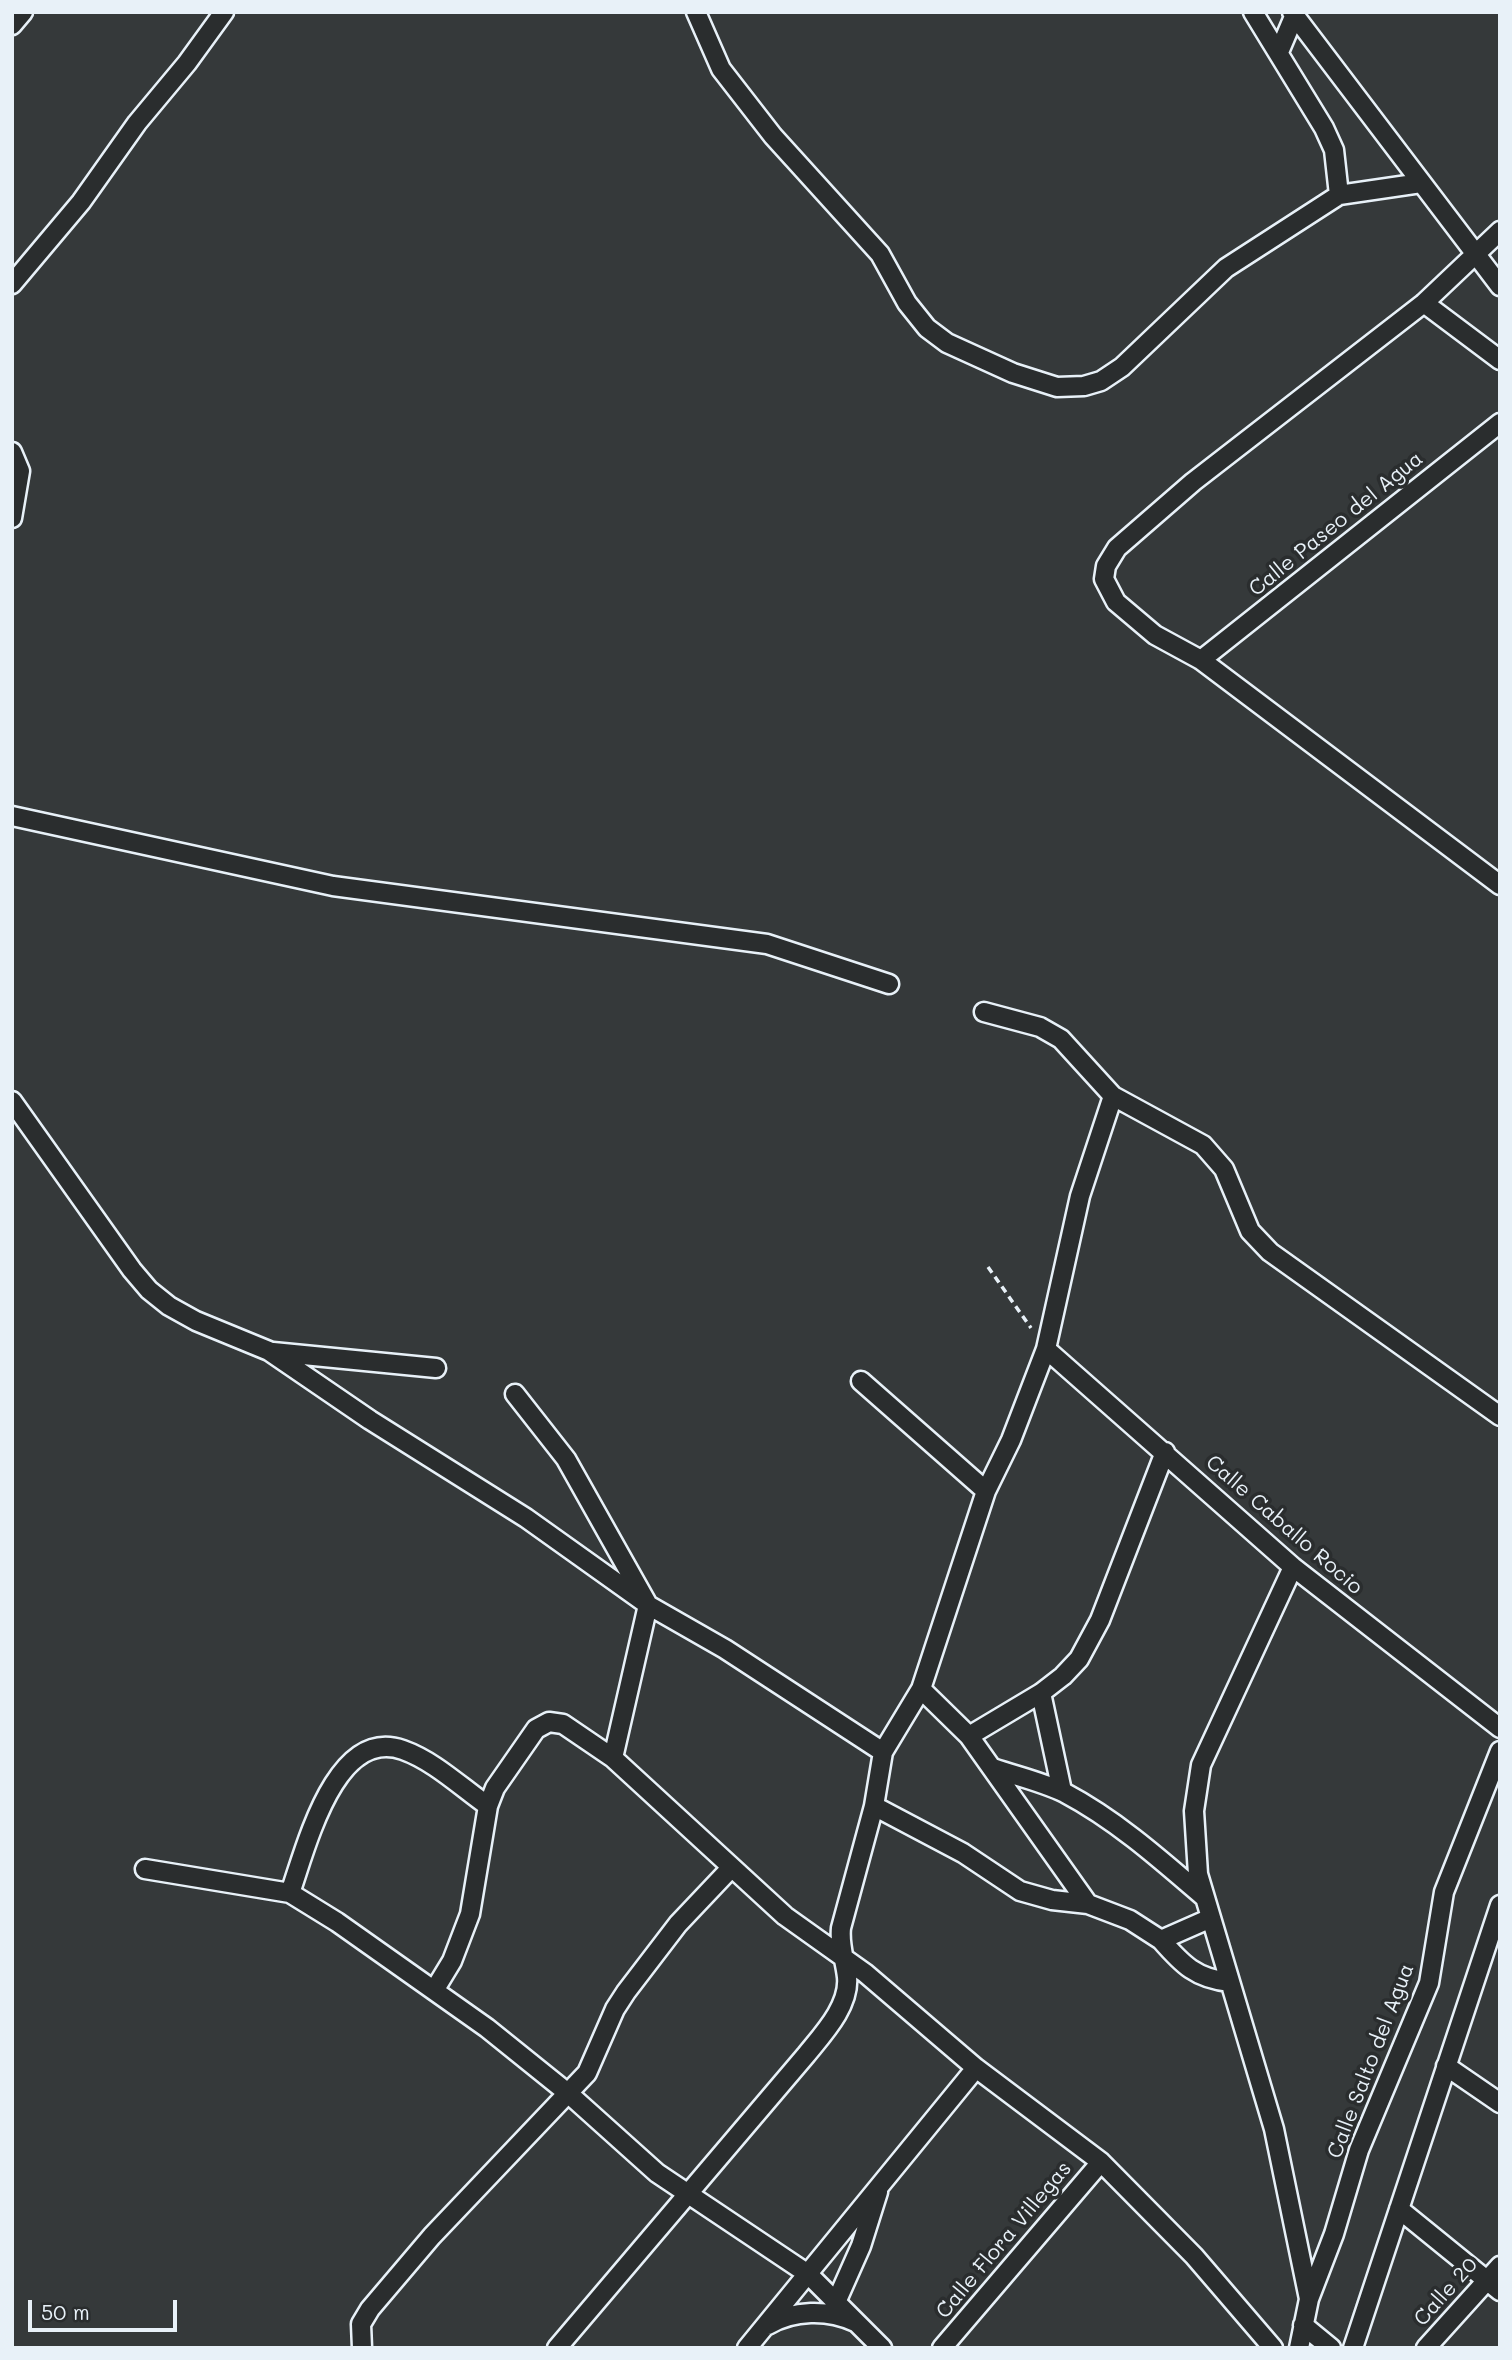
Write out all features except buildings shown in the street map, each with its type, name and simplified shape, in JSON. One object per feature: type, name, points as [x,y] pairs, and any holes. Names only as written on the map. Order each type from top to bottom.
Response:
[{"type":"street","points":[[12,25],[23,12]]},
{"type":"street","points":[[12,284],[81,202],[137,123],[187,63],[224,12]]},
{"type":"street","points":[[696,12],[721,69],[773,136],[871,244],[907,303],[927,328],[972,355],[1013,373],[1057,387],[1084,386],[1101,381],[1122,367],[1226,268],[1339,195],[1421,183]]},
{"type":"street","points":[[1253,12],[1279,52],[1334,150],[1339,195]]},
{"type":"street","points":[[1279,52],[1294,13]]},
{"type":"street","points":[[1294,13],[1500,286]]},
{"type":"street","points":[[1500,231],[1424,303],[1192,482],[1117,548],[1106,566],[1104,579],[1116,602],[1155,635],[1201,660],[1500,885]]},
{"type":"street","points":[[1424,303],[1500,360]]},
{"type":"street","name":"Calle Paseo del Agua","points":[[1201,660],[1500,423]]},
{"type":"street","points":[[12,452],[20,471],[12,518]]},
{"type":"street","points":[[12,816],[333,886],[768,944],[890,984]]},
{"type":"street","points":[[984,1012],[1040,1027],[1061,1039],[1113,1096],[1189,1136],[1215,1157],[1224,1169],[1250,1231],[1270,1252],[1500,1416]]},
{"type":"street","points":[[557,2348],[829,2026],[846,1992],[848,1979],[842,1957],[841,1928],[874,1806],[883,1752],[921,1689],[986,1491],[1011,1440],[1046,1349],[1080,1196],[1113,1096]]},
{"type":"street","points":[[12,1101],[149,1290],[196,1321],[269,1351],[370,1420],[526,1518],[648,1605],[725,1649],[883,1752]]},
{"type":"street","name":"Calle Caballo Rocio","points":[[1046,1349],[1293,1567],[1500,1728]]},
{"type":"street","points":[[269,1351],[436,1368]]},
{"type":"street","points":[[861,1381],[986,1491]]},
{"type":"street","points":[[516,1394],[566,1459],[648,1605],[612,1758]]},
{"type":"street","points":[[969,1736],[1041,1693],[1063,1676],[1091,1639],[1165,1452]]},
{"type":"street","points":[[1293,1567],[1201,1765],[1195,1787],[1194,1845],[1204,1896],[1274,2129],[1309,2299]]},
{"type":"street","points":[[921,1689],[969,1736],[1088,1904]]},
{"type":"street","points":[[1041,1693],[1062,1791]]},
{"type":"street","points":[[435,1989],[452,1961],[470,1913],[488,1806],[505,1772],[536,1729],[542,1724],[556,1721],[612,1758],[785,1916],[842,1957],[976,2068],[1101,2162],[1194,2256],[1273,2348]]},
{"type":"street","points":[[289,1893],[316,1818],[331,1788],[344,1769],[370,1748],[385,1746],[416,1756],[488,1806]]},
{"type":"street","name":"Calle Salto del Agua","points":[[1299,2348],[1309,2299],[1334,2234],[1359,2150],[1429,1983],[1444,1892],[1500,1751]]},
{"type":"street","points":[[993,1768],[1062,1791],[1098,1812],[1140,1842],[1204,1896]]},
{"type":"street","points":[[874,1806],[963,1853],[1020,1891],[1052,1900],[1088,1904],[1138,1924],[1161,1940],[1191,1972],[1214,1981],[1230,1982]]},
{"type":"street","points":[[362,2348],[359,2335],[361,2324],[384,2291],[432,2236],[569,2094],[596,2058],[615,2009],[625,1992],[678,1924],[731,1867]]},
{"type":"street","points":[[145,1869],[289,1893],[435,1989],[569,2094],[657,2173],[808,2274],[837,2300],[882,2348]]},
{"type":"street","points":[[1353,2348],[1498,1915]]},
{"type":"street","points":[[1161,1940],[1212,1918]]},
{"type":"street","points":[[1446,2066],[1500,2103]]},
{"type":"street","points":[[747,2348],[882,2179],[976,2068]]},
{"type":"street","name":"Calle Flora Villegas","points":[[942,2348],[1101,2162]]},
{"type":"street","points":[[837,2300],[861,2246],[882,2179]]},
{"type":"street","points":[[1399,2209],[1494,2286]]},
{"type":"street","name":"Calle 20","points":[[1426,2348],[1494,2286],[1500,2266]]},
{"type":"street","points":[[762,2329],[780,2317],[796,2314],[843,2317],[860,2325]]},
{"type":"street","points":[[1303,2325],[1331,2348]]},
{"type":"path","points":[[988,1267],[1046,1349]]}]
